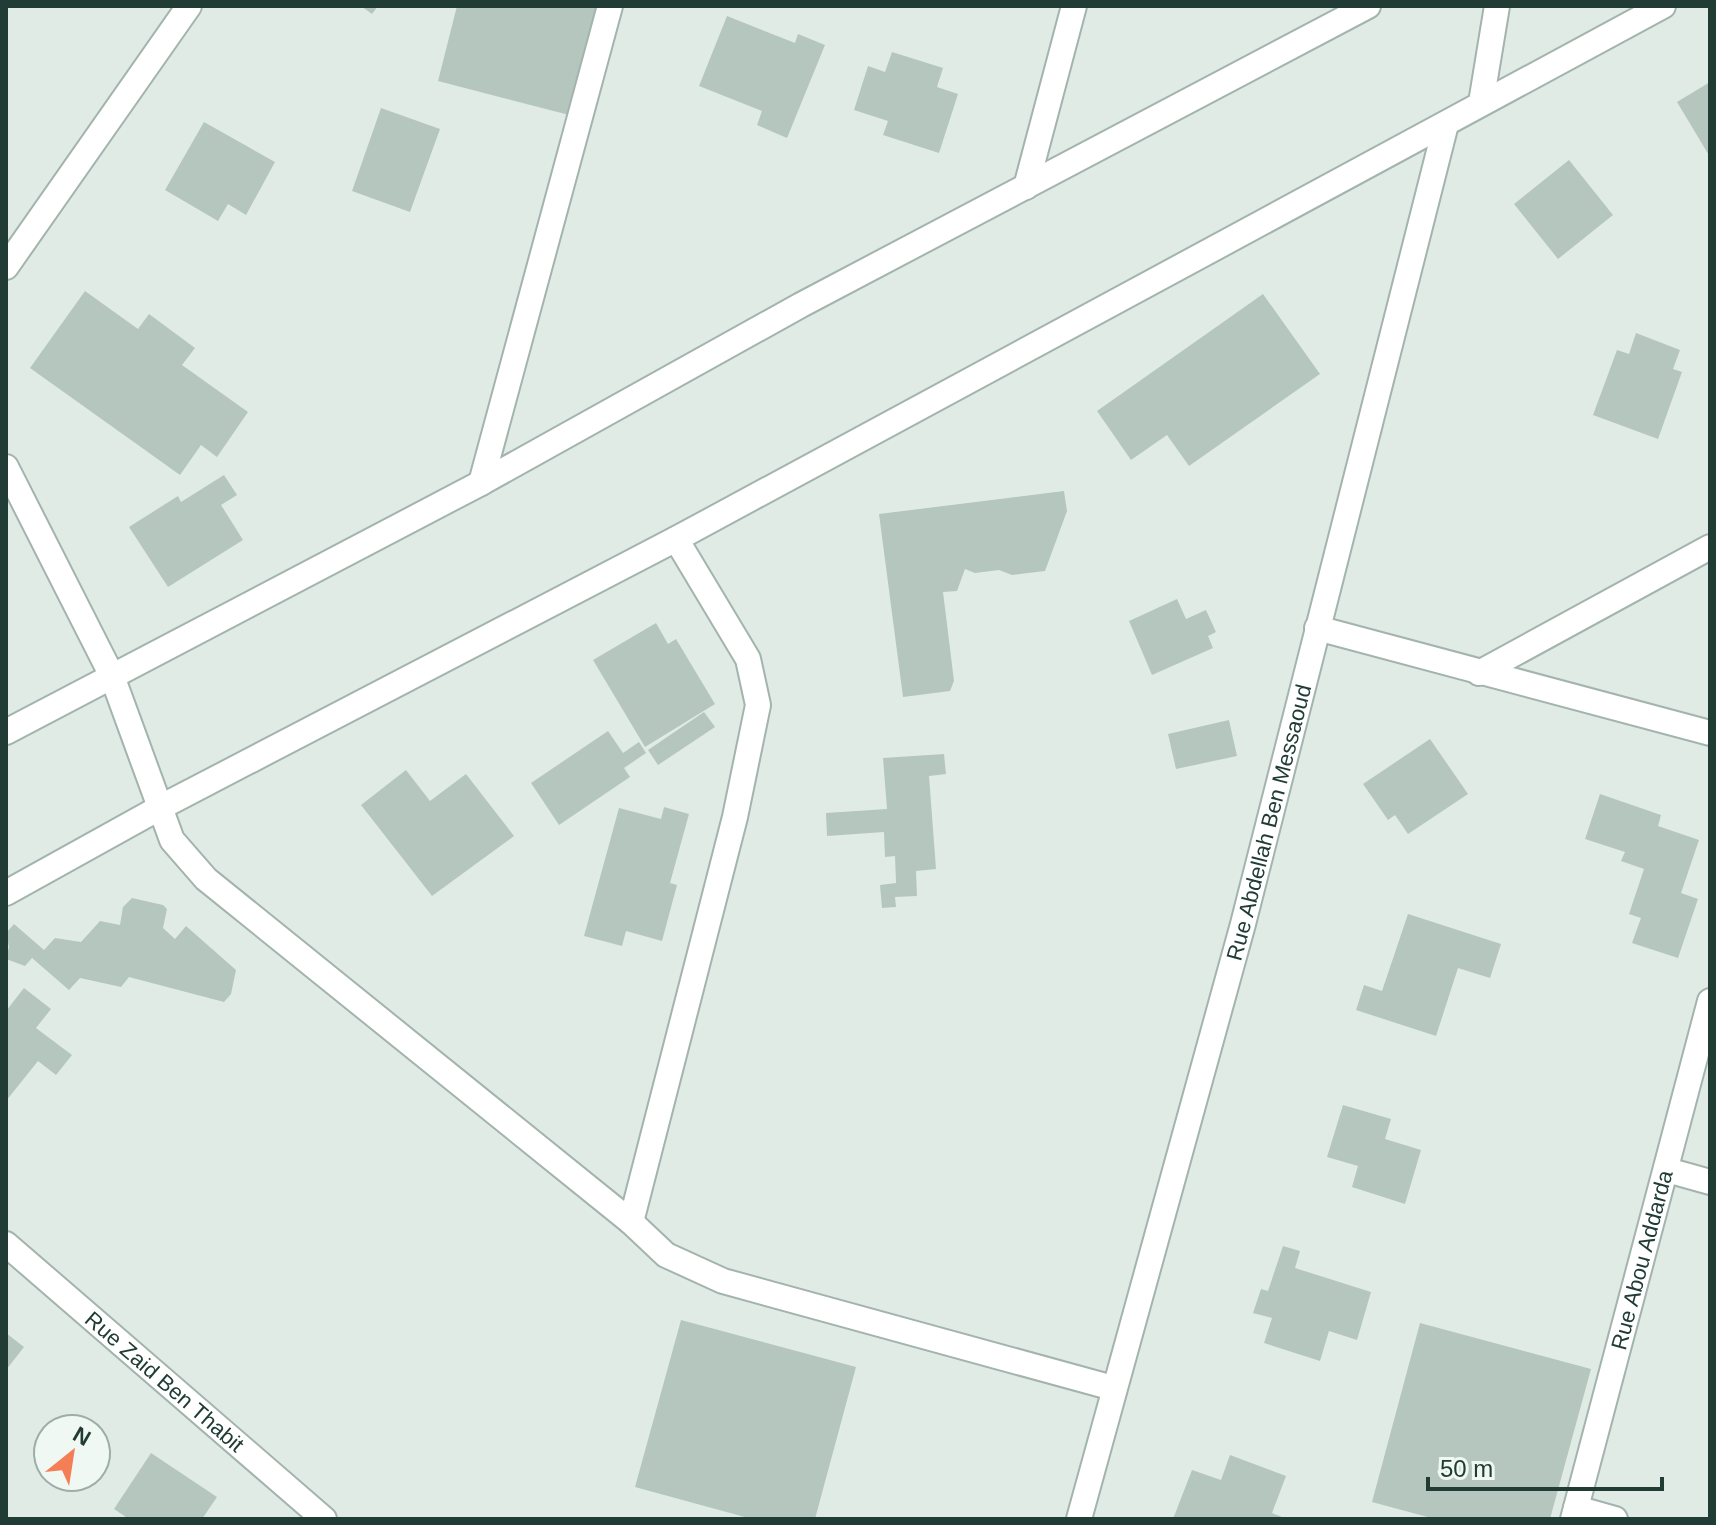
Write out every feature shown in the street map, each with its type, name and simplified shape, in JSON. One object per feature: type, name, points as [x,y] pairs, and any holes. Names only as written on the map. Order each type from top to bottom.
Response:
[{"type":"street","points":[[6,267],[189,6]]},
{"type":"street","points":[[481,483],[610,6]]},
{"type":"street","points":[[1026,187],[1074,6]]},
{"type":"street","points":[[6,732],[481,483],[628,398],[1368,6]]},
{"type":"street","points":[[1481,103],[1497,6]]},
{"type":"street","points":[[6,893],[161,807],[676,539],[1663,6]]},
{"type":"street","name":"Rue Abdellah Ben Messaoud","points":[[1079,1519],[1243,924],[1446,124]]},
{"type":"street","points":[[6,467],[112,676],[177,849],[206,879],[631,1222],[666,1255],[723,1281],[1113,1388]]},
{"type":"street","points":[[631,1222],[735,817],[758,705],[748,659],[676,539]]},
{"type":"street","points":[[1479,673],[1710,547]]},
{"type":"street","points":[[1317,628],[1710,733]]},
{"type":"street","name":"Rue Abou Addarda","points":[[1574,1514],[1710,1001]]},
{"type":"street","points":[[1667,1170],[1710,1182]]},
{"type":"street","name":"Rue Zaid Ben Thabit","points":[[6,1244],[324,1519]]},
{"type":"street","points":[[1574,1514],[1615,1519]]},
{"type":"building","points":[[361,6],[378,6],[372,14]]},
{"type":"building","points":[[457,6],[601,8],[573,116],[438,81]]},
{"type":"building","points":[[727,16],[795,43],[798,34],[825,45],[787,138],[757,125],[762,111],[699,86]]},
{"type":"building","points":[[892,52],[943,68],[937,87],[958,94],[939,153],[883,135],[888,121],[854,110],[868,66],[885,72]]},
{"type":"building","points":[[1710,82],[1710,157],[1677,102]]},
{"type":"building","points":[[381,108],[440,129],[410,212],[352,191]]},
{"type":"building","points":[[204,122],[275,162],[246,215],[228,204],[218,221],[165,190]]},
{"type":"building","points":[[1569,160],[1613,215],[1558,259],[1514,204]]},
{"type":"building","points":[[85,291],[138,329],[149,314],[195,348],[182,365],[248,412],[217,457],[201,445],[180,475],[30,368]]},
{"type":"building","points":[[1263,294],[1320,374],[1189,466],[1167,435],[1131,460],[1097,411]]},
{"type":"building","points":[[1636,333],[1680,350],[1673,369],[1682,372],[1658,439],[1593,415],[1617,350],[1629,354]]},
{"type":"building","points":[[224,475],[237,495],[221,505],[243,540],[168,587],[129,527],[178,496],[181,502]]},
{"type":"building","points":[[1064,491],[1067,511],[1045,571],[1012,575],[999,570],[975,573],[965,569],[957,591],[943,592],[954,681],[950,691],[903,697],[879,514]]},
{"type":"building","points":[[1177,599],[1186,619],[1206,610],[1216,632],[1208,636],[1213,648],[1152,675],[1129,621]]},
{"type":"building","points":[[656,623],[668,644],[676,639],[715,704],[645,747],[593,660]]},
{"type":"building","points":[[704,712],[715,727],[658,765],[648,750]]},
{"type":"building","points":[[1229,720],[1237,756],[1176,769],[1168,734]]},
{"type":"building","points":[[608,731],[623,753],[639,742],[646,753],[624,768],[630,777],[559,825],[531,783]]},
{"type":"building","points":[[1430,739],[1468,794],[1408,834],[1395,815],[1388,820],[1363,784]]},
{"type":"building","points":[[944,754],[946,774],[929,776],[936,869],[916,871],[917,896],[895,897],[896,907],[882,908],[880,885],[896,883],[895,856],[885,857],[884,832],[827,836],[826,813],[887,809],[883,758]]},
{"type":"building","points":[[406,770],[430,801],[466,774],[514,836],[432,896],[361,805]]},
{"type":"building","points":[[1600,794],[1661,815],[1658,826],[1699,840],[1681,893],[1698,899],[1678,958],[1632,943],[1641,918],[1629,914],[1644,869],[1621,861],[1625,852],[1585,839]]},
{"type":"building","points":[[664,807],[689,814],[670,883],[677,885],[662,941],[626,931],[622,946],[584,936],[619,808],[661,819]]},
{"type":"building","points":[[132,898],[163,905],[167,909],[163,928],[175,939],[186,926],[236,970],[231,994],[224,1002],[129,977],[121,987],[80,978],[69,990],[32,958],[25,966],[6,959],[9,947],[6,933],[14,924],[44,950],[55,938],[81,942],[100,921],[120,925],[123,907]]},
{"type":"building","points":[[1408,914],[1501,944],[1490,978],[1458,968],[1436,1036],[1356,1010],[1364,985],[1382,991]]},
{"type":"building","points":[[24,988],[51,1009],[36,1028],[72,1055],[56,1075],[38,1061],[6,1101],[6,1011]]},
{"type":"building","points":[[1343,1105],[1391,1119],[1385,1139],[1421,1150],[1405,1204],[1352,1187],[1358,1166],[1327,1157]]},
{"type":"building","points":[[1283,1246],[1300,1251],[1295,1268],[1371,1292],[1357,1340],[1329,1331],[1320,1361],[1264,1343],[1272,1318],[1253,1313],[1261,1289],[1268,1291]]},
{"type":"building","points":[[681,1320],[856,1367],[815,1519],[752,1519],[635,1487]]},
{"type":"building","points":[[1420,1323],[1591,1369],[1550,1519],[1435,1519],[1372,1502]]},
{"type":"building","points":[[6,1333],[24,1347],[6,1370]]},
{"type":"building","points":[[151,1453],[217,1497],[202,1519],[129,1519],[114,1509]]},
{"type":"building","points":[[1230,1455],[1286,1476],[1272,1513],[1287,1519],[1173,1519],[1192,1470],[1221,1480]]}]
